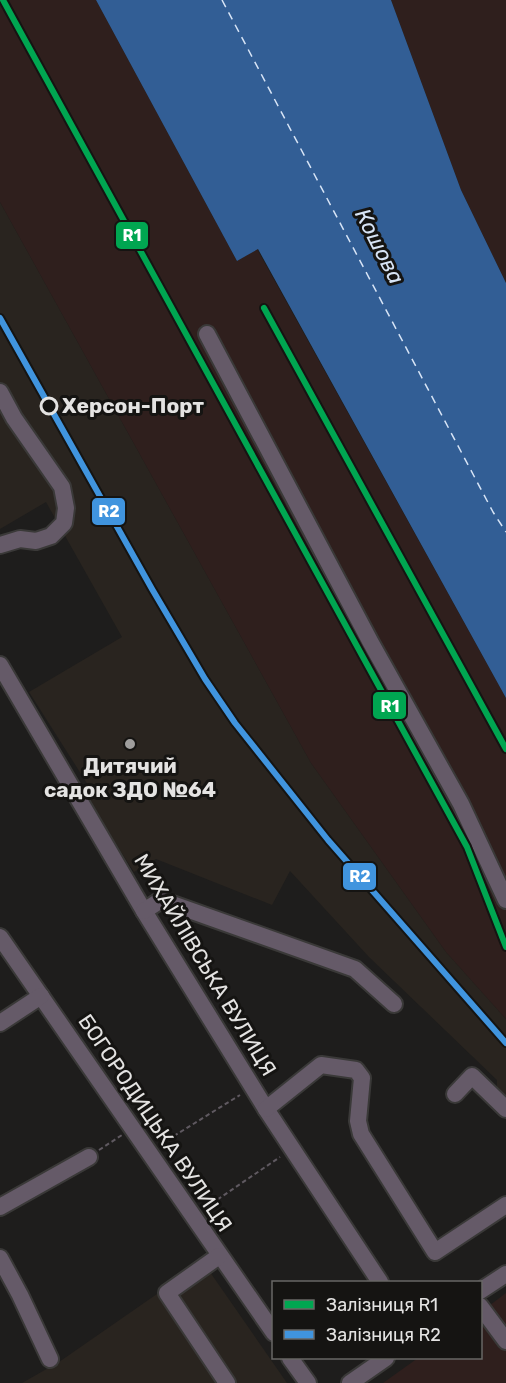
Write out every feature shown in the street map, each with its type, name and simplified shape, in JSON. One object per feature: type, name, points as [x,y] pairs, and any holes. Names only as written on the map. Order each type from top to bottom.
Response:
[{"type":"street","points":[[207,334],[371,643],[461,804],[506,900]]},
{"type":"street","points":[[0,392],[14,418],[62,487],[66,508],[64,523],[51,537],[36,541],[20,539],[0,545]]},
{"type":"street","name":"МИХАЙЛІВСЬКА ВУЛИЦЯ","points":[[0,665],[144,911],[266,1109],[380,1281]]},
{"type":"street","points":[[144,911],[161,900],[355,969],[394,1004]]},
{"type":"street","name":"БОГОРОДИЦЬКА ВУЛИЦЯ","points":[[0,937],[272,1332]]},
{"type":"street","points":[[0,1023],[41,996]]},
{"type":"street","points":[[266,1109],[321,1065],[356,1070],[362,1078],[358,1121],[361,1134],[435,1252],[506,1205]]},
{"type":"street","points":[[455,1094],[472,1076],[506,1109]]},
{"type":"street","points":[[0,1207],[90,1157]]},
{"type":"street","points":[[219,1256],[167,1293],[227,1383]]},
{"type":"street","points":[[0,1258],[50,1359]]},
{"type":"street","points":[[482,1290],[506,1274]]},
{"type":"street","points":[[482,1309],[506,1341]]},
{"type":"street","points":[[291,1359],[308,1383]]},
{"type":"street","points":[[350,1383],[385,1359]]},
{"type":"path","points":[[148,1152],[253,1087]]},
{"type":"path","points":[[90,1157],[132,1128]]},
{"type":"path","points":[[193,1216],[291,1149]]},
{"type":"shaded area","points":[[0,0],[96,0],[237,261],[257,249],[506,698],[506,1019],[446,952],[311,763],[0,202]]},
{"type":"shaded area","points":[[391,0],[506,0],[506,283],[461,190]]},
{"type":"shaded area","points":[[0,202],[311,763],[446,952],[506,1019],[506,1100],[497,1090],[497,1080],[369,957],[290,871],[272,905],[156,859],[134,872],[88,801],[95,796],[29,692],[122,637],[46,502],[0,529]]},
{"type":"shaded area","points":[[203,1262],[287,1383],[22,1383],[59,1362]]},
{"type":"shaded area","points":[[506,1293],[506,1383],[383,1383],[417,1359],[482,1359],[482,1311]]},
{"type":"water","name":"Кошова","points":[[96,0],[391,0],[461,190],[506,283],[506,698],[258,249],[237,261]]},
{"type":"ferry route","points":[[222,0],[493,512],[506,532]]},
{"type":"rail line","name":"R1","points":[[3,0],[467,847],[506,947]]},
{"type":"rail line","name":"R1","points":[[264,308],[506,749]]},
{"type":"rail line","name":"R2","points":[[0,318],[152,589],[205,679],[235,723],[328,840],[506,1043]]},
{"type":"place","name":"Херсон-Порт","points":[[49,406]]},
{"type":"place","name":"Дитячий садок ЗДО №64","points":[[130,744]]}]
